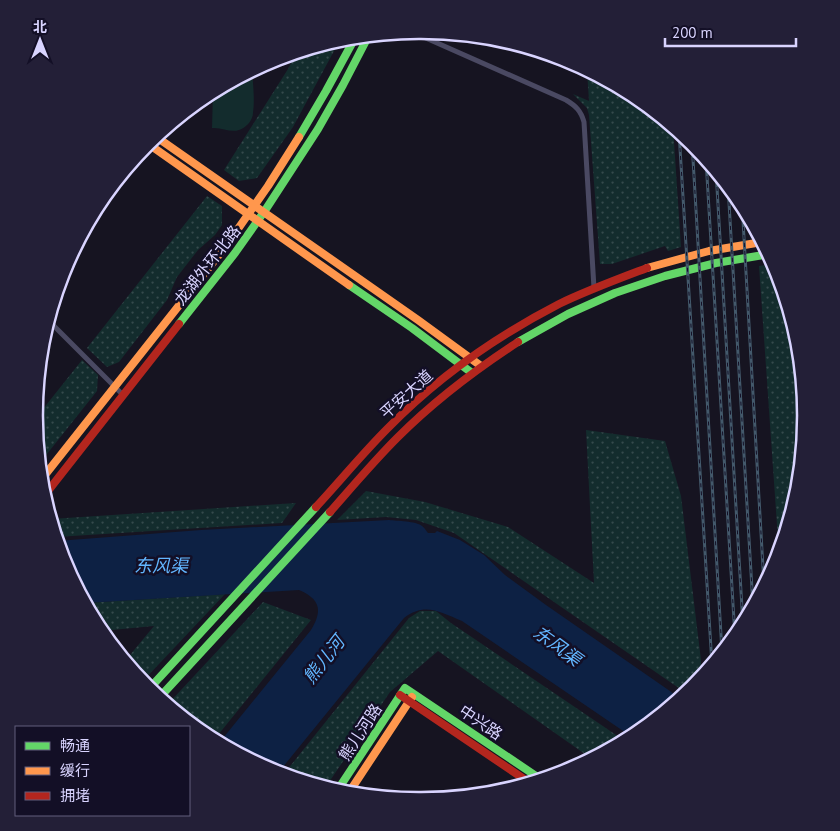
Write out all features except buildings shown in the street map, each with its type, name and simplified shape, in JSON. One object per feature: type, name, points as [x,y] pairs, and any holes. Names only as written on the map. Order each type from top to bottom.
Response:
[{"type":"main road","name":"龙湖外环北路","points":[[50,488],[258,221],[318,129],[365,43]]},
{"type":"main road","name":"龙湖外环北路","points":[[47,472],[226,246],[308,123],[351,45]]},
{"type":"main road","points":[[162,141],[425,324],[481,366]]},
{"type":"main road","points":[[155,148],[472,372]]},
{"type":"main road","name":"平安大道","points":[[155,683],[369,448],[423,395],[470,358],[518,326],[572,297],[594,288],[685,257],[755,243]]},
{"type":"main road","name":"平安大道","points":[[165,692],[379,457],[412,423],[472,372],[512,345],[550,323],[612,294],[688,270],[761,255]]},
{"type":"main road","name":"中兴路","points":[[405,688],[533,774]]},
{"type":"main road","name":"熊儿河路","points":[[342,784],[405,688]]},
{"type":"main road","name":"熊儿河路","points":[[353,786],[414,694]]},
{"type":"main road","name":"中兴路","points":[[400,695],[522,778]]},
{"type":"street","points":[[429,39],[566,100],[579,111],[584,122],[594,288]]},
{"type":"street","points":[[54,326],[123,395]]},
{"type":"green space","points":[[335,49],[293,127],[257,178],[239,181],[224,170],[292,61]]},
{"type":"green space","points":[[253,78],[253,116],[249,123],[236,131],[212,128],[213,101]]},
{"type":"green space","points":[[588,78],[629,102],[674,137],[681,247],[668,251],[665,246],[612,264],[600,264],[589,115],[587,108],[573,94],[589,101]]},
{"type":"green space","points":[[207,196],[222,206],[222,225],[215,235],[198,250],[177,277],[167,300],[119,362],[107,367],[87,348]]},
{"type":"green space","points":[[765,265],[777,294],[790,342],[796,391],[797,416],[794,465],[790,489],[778,535],[759,266]]},
{"type":"green space","points":[[82,360],[98,375],[97,391],[45,456],[43,409]]},
{"type":"green space","points":[[586,430],[665,441],[681,496],[701,660],[701,666],[679,688],[454,533],[416,520],[386,517],[337,520],[366,491],[425,502],[508,527],[594,583]]},
{"type":"green space","points":[[296,503],[282,523],[63,537],[58,519]]},
{"type":"green space","points":[[225,594],[148,676],[130,655],[154,626],[111,630],[93,602]]},
{"type":"green space","points":[[263,602],[311,620],[219,734],[172,699]]},
{"type":"green space","points":[[420,611],[436,611],[618,736],[585,754],[438,651],[390,692],[330,781],[288,768],[409,618]]},
{"type":"water","points":[[389,520],[419,524],[428,533],[435,533],[437,531],[460,540],[484,555],[505,575],[546,605],[674,694],[624,732],[462,621],[433,610],[419,610],[404,618],[283,767],[224,737],[311,630],[318,611],[315,601],[299,590],[93,603],[82,582],[64,540],[201,530]]},
{"type":"railway","points":[[680,143],[711,654]]},
{"type":"railway","points":[[693,156],[721,642]]},
{"type":"railway","points":[[707,171],[734,623]]},
{"type":"railway","points":[[717,183],[742,610]]},
{"type":"railway","points":[[729,200],[752,593]]},
{"type":"railway","points":[[743,222],[763,571]]},
{"type":"traffic: fast","points":[[179,324],[235,253],[266,209],[318,129],[365,43]]},
{"type":"traffic: fast","points":[[299,137],[351,45]]},
{"type":"traffic: fast","points":[[518,342],[568,314],[615,293],[665,276],[716,263],[761,255]]},
{"type":"traffic: fast","points":[[349,285],[412,328],[472,373]]},
{"type":"traffic: fast","points":[[155,683],[316,507]]},
{"type":"traffic: fast","points":[[165,692],[330,512]]},
{"type":"traffic: fast","points":[[342,784],[405,688],[533,774]]},
{"type":"traffic: slow","points":[[47,472],[226,246],[268,186],[299,137]]},
{"type":"traffic: slow","points":[[162,141],[481,366]]},
{"type":"traffic: slow","points":[[155,148],[349,285]]},
{"type":"traffic: slow","points":[[647,268],[709,251],[755,243]]},
{"type":"traffic: slow","points":[[353,786],[412,697]]},
{"type":"traffic: jam","points":[[316,507],[388,428],[427,392],[469,359],[513,330],[559,304],[647,268]]},
{"type":"traffic: jam","points":[[50,488],[179,324]]},
{"type":"traffic: jam","points":[[330,512],[388,447],[425,411],[471,375],[518,342]]},
{"type":"traffic: jam","points":[[400,695],[522,778]]},
{"type":"water label","name":"东风渠","points":[[161,566]]},
{"type":"water label","name":"东风渠","points":[[557,646]]},
{"type":"water label","name":"熊儿河","points":[[324,660]]}]
